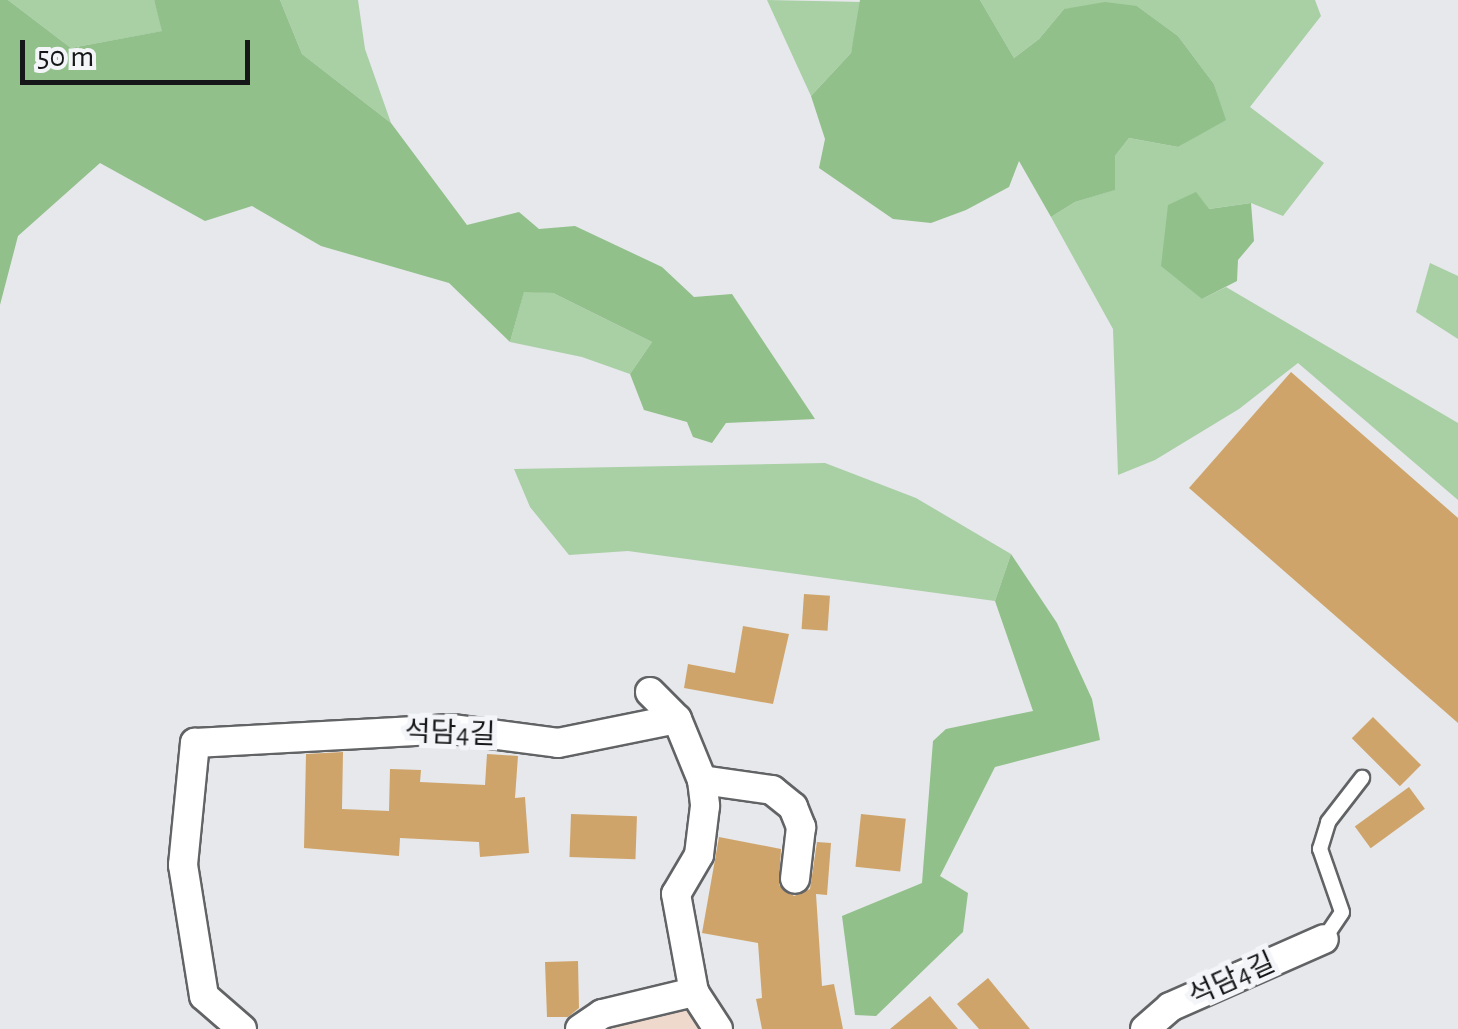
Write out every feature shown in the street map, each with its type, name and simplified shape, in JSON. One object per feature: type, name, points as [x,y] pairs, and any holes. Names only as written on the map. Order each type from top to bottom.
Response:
[{"type":"street","points":[[650,692],[677,720],[702,780],[705,806],[699,855],[676,894],[694,992],[718,1029]]},
{"type":"street","name":"석담4길","points":[[242,1029],[204,996],[183,865],[195,743],[452,728],[558,743],[677,720]]},
{"type":"street","points":[[702,780],[772,790],[793,807],[801,827],[795,879]]},
{"type":"street","name":"석담4길","points":[[1145,1029],[1170,1006],[1324,939]]},
{"type":"street","points":[[580,1029],[602,1014],[694,992]]},
{"type":"lane","points":[[1324,939],[1342,912],[1320,848],[1328,822],[1362,778]]},
{"type":"shaded area","points":[[703,988],[731,1029],[579,1029]]},
{"type":"green space","points":[[0,0],[8,0],[71,48],[162,31],[154,0],[280,0],[302,54],[391,123],[467,225],[519,212],[539,229],[575,226],[662,267],[694,297],[732,294],[815,419],[726,423],[712,443],[693,437],[687,422],[644,410],[630,374],[652,342],[553,293],[524,292],[510,342],[449,283],[321,246],[252,206],[205,221],[100,163],[18,236],[0,305]]},
{"type":"green space","points":[[8,0],[154,0],[163,31],[71,48]]},
{"type":"green space","points":[[280,0],[358,0],[365,49],[391,123],[302,54]]},
{"type":"green space","points":[[767,0],[862,2],[851,53],[811,96]]},
{"type":"green space","points":[[860,0],[980,0],[1014,58],[1039,39],[1064,9],[1105,2],[1137,6],[1178,36],[1214,84],[1226,120],[1178,147],[1129,138],[1115,156],[1115,190],[1075,202],[1051,217],[1019,161],[1009,187],[966,210],[931,223],[893,219],[819,168],[825,139],[811,96],[851,53]]},
{"type":"green space","points":[[980,0],[1315,0],[1321,16],[1250,107],[1324,163],[1283,216],[1251,203],[1209,209],[1202,299],[1226,287],[1458,423],[1458,500],[1298,363],[1239,409],[1155,460],[1118,475],[1113,329],[1051,217],[1075,202],[1114,190],[1115,156],[1129,138],[1178,147],[1225,119],[1214,84],[1178,36],[1137,6],[1064,9],[1039,39],[1014,58]]},
{"type":"green space","points":[[1196,192],[1209,209],[1251,203],[1254,241],[1238,260],[1237,281],[1202,299],[1161,266],[1168,205]]},
{"type":"green space","points":[[1430,263],[1458,276],[1458,339],[1416,312]]},
{"type":"green space","points":[[524,291],[553,293],[652,342],[630,374],[582,357],[510,342]]},
{"type":"green space","points":[[825,463],[916,498],[1011,554],[995,601],[628,551],[569,555],[530,507],[514,469]]},
{"type":"green space","points":[[1011,554],[1057,623],[1092,699],[1100,740],[995,767],[940,876],[968,893],[963,932],[876,1016],[855,1015],[842,916],[922,883],[933,741],[946,729],[1033,711],[995,601]]},
{"type":"building","points":[[1291,372],[1458,518],[1458,723],[1189,488]]},
{"type":"building","points":[[804,594],[830,596],[827,631],[802,629]]},
{"type":"building","points":[[743,626],[789,634],[773,704],[684,688],[688,664],[735,673]]},
{"type":"building","points":[[1373,717],[1421,765],[1400,786],[1352,738]]},
{"type":"building","points":[[343,752],[342,809],[389,811],[390,769],[421,770],[420,782],[485,785],[487,754],[518,756],[515,798],[525,797],[529,853],[480,857],[479,842],[400,838],[399,856],[304,848],[306,754]]},
{"type":"building","points":[[1409,787],[1425,809],[1371,848],[1355,826]]},
{"type":"building","points":[[571,814],[637,816],[635,859],[569,857]]},
{"type":"building","points":[[861,814],[906,819],[900,871],[855,867]]},
{"type":"building","points":[[719,837],[781,849],[779,885],[794,896],[810,889],[817,842],[831,843],[827,895],[816,894],[822,986],[834,984],[843,1029],[762,1029],[756,999],[762,998],[758,943],[702,933]]},
{"type":"building","points":[[578,961],[579,1008],[568,1017],[547,1017],[545,962]]},
{"type":"building","points":[[988,978],[1030,1029],[979,1029],[957,1004]]},
{"type":"building","points":[[930,996],[958,1029],[890,1029]]}]
